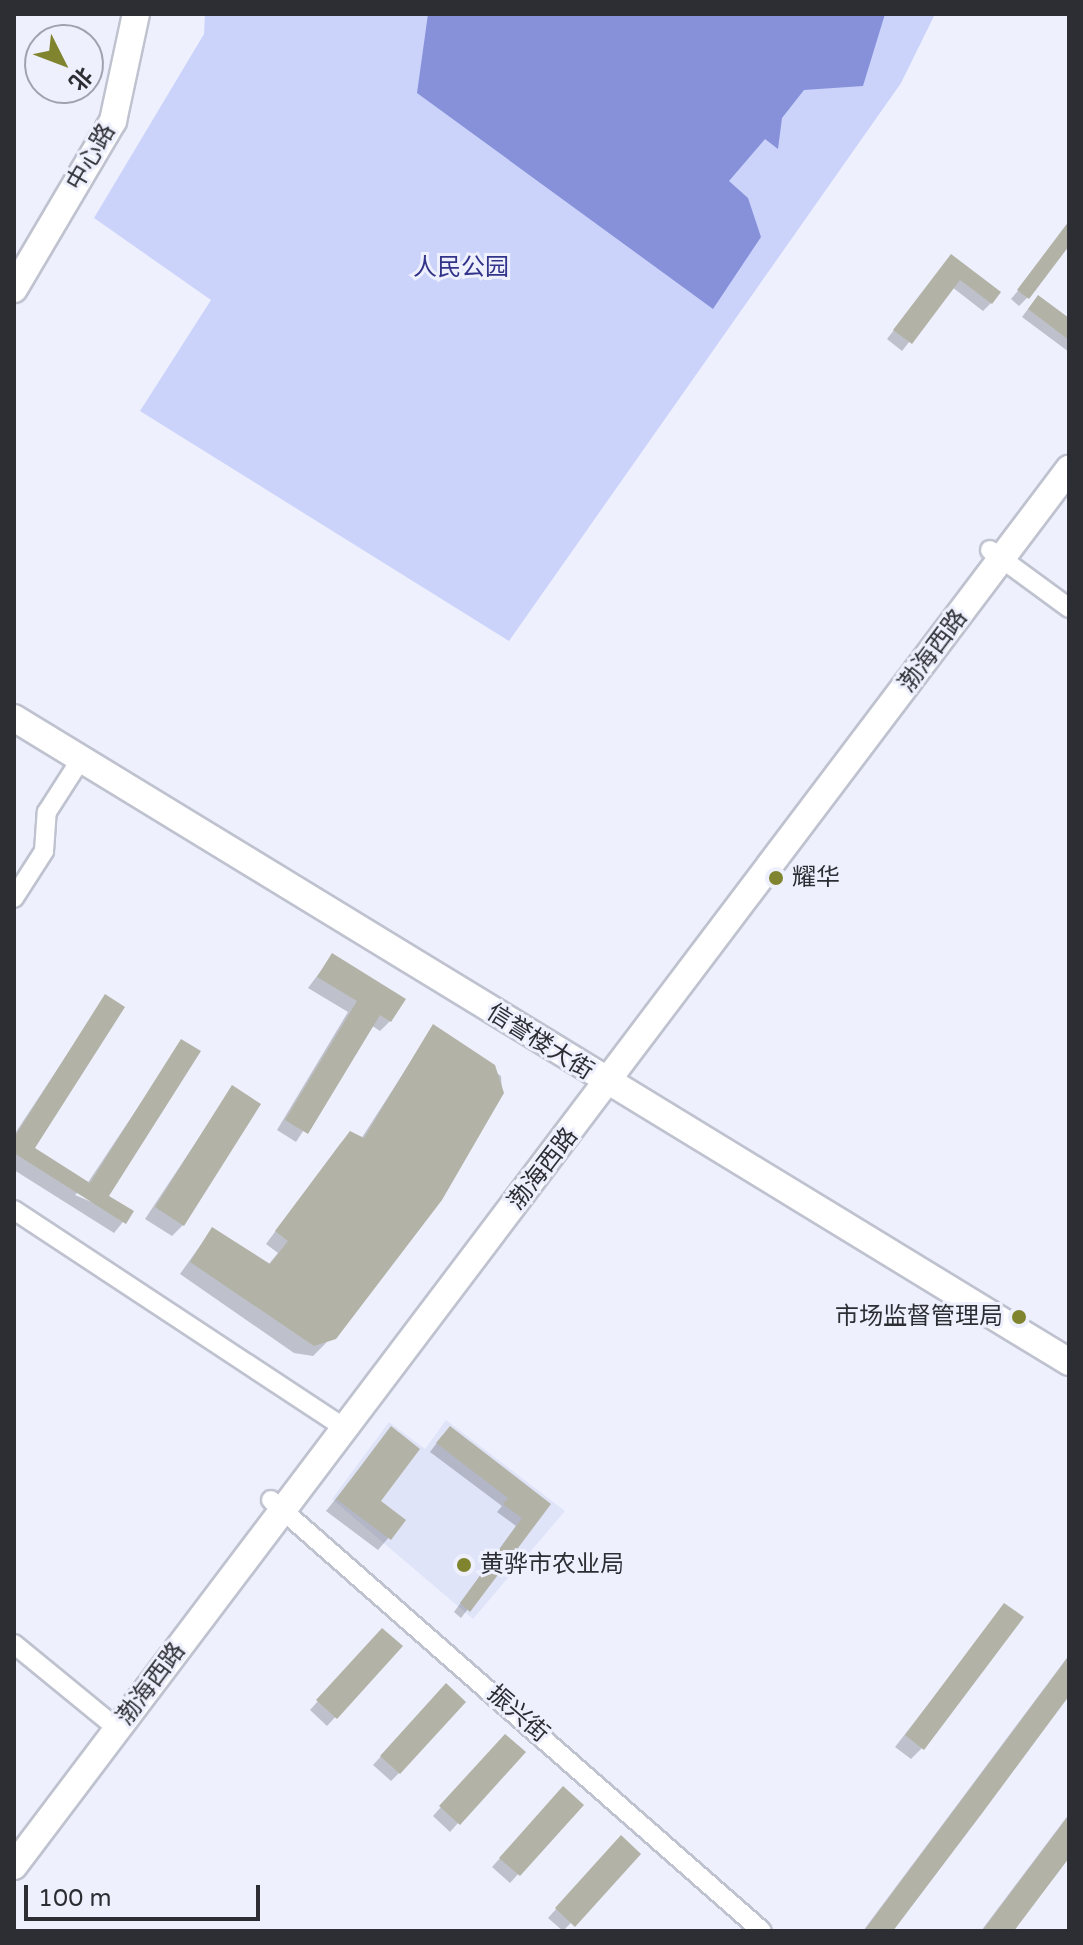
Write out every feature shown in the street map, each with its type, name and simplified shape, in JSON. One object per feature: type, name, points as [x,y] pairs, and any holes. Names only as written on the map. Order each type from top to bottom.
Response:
[{"type":"main road","name":"中心路","points":[[14,289],[113,121],[136,14]]},
{"type":"main road","name":"渤海西路","points":[[14,1866],[111,1724],[996,554],[1069,445]]},
{"type":"main road","name":"渤海西路","points":[[996,554],[1069,469]]},
{"type":"main road","name":"信誉楼大街","points":[[14,718],[77,765],[596,1086],[1065,1364]]},
{"type":"main road","name":"信誉楼大街","points":[[14,735],[77,765]]},
{"type":"main road","name":"渤海西路","points":[[14,1839],[111,1724]]},
{"type":"street","points":[[996,554],[1069,608]]},
{"type":"street","points":[[14,898],[44,851],[47,812],[77,765]]},
{"type":"street","points":[[14,1210],[338,1424]]},
{"type":"street","name":"振兴街","points":[[277,1505],[762,1931]]},
{"type":"street","points":[[14,1644],[111,1724]]},
{"type":"shaded area","name":"黄骅市农业局","points":[[446,1420],[565,1511],[473,1619],[332,1499],[389,1422],[425,1449]]},
{"type":"green space","name":"人民公园","points":[[205,14],[935,14],[901,83],[509,641],[140,411],[211,300],[94,218],[204,34]]},
{"type":"water","points":[[428,14],[885,14],[863,86],[804,90],[782,118],[778,149],[765,139],[729,181],[748,198],[761,237],[713,309],[417,93]]},
{"type":"building","points":[[1069,221],[1069,246],[1029,299],[1017,290]]},
{"type":"building","points":[[951,254],[1001,292],[992,304],[960,280],[912,344],[893,330]]},
{"type":"building","points":[[1038,295],[1069,318],[1069,340],[1028,309]]},
{"type":"building","points":[[332,953],[406,999],[391,1022],[380,1015],[308,1134],[285,1120],[357,1001],[317,977]]},
{"type":"building","points":[[105,994],[125,1007],[35,1148],[90,1183],[181,1039],[201,1051],[109,1196],[134,1211],[126,1224],[14,1153],[14,1138]]},
{"type":"building","points":[[433,1024],[495,1065],[504,1093],[442,1200],[336,1339],[314,1346],[190,1262],[212,1227],[270,1264],[288,1241],[275,1231],[350,1131],[364,1138]]},
{"type":"building","points":[[232,1085],[261,1104],[184,1226],[155,1207]]},
{"type":"building","points":[[391,1426],[420,1449],[381,1501],[406,1520],[391,1540],[336,1499]]},
{"type":"building","points":[[450,1426],[551,1504],[470,1612],[460,1603],[522,1518],[503,1504],[508,1498],[436,1443]]},
{"type":"building","points":[[1004,1603],[1024,1617],[924,1750],[905,1735]]},
{"type":"building","points":[[382,1628],[403,1646],[337,1719],[316,1700]]},
{"type":"building","points":[[1069,1656],[1069,1696],[983,1812],[893,1931],[864,1931]]},
{"type":"building","points":[[446,1683],[466,1702],[400,1774],[380,1756]]},
{"type":"building","points":[[505,1734],[526,1752],[460,1825],[439,1806]]},
{"type":"building","points":[[563,1786],[584,1805],[520,1876],[499,1858]]},
{"type":"building","points":[[1069,1815],[1069,1858],[1014,1931],[982,1931]]},
{"type":"building","points":[[621,1835],[641,1854],[575,1927],[555,1908]]},
{"type":"place","name":"耀华","points":[[776,878]]},
{"type":"place","name":"市场监督管理局","points":[[1019,1317]]},
{"type":"place","name":"黄骅市农业局","points":[[464,1565]]}]
